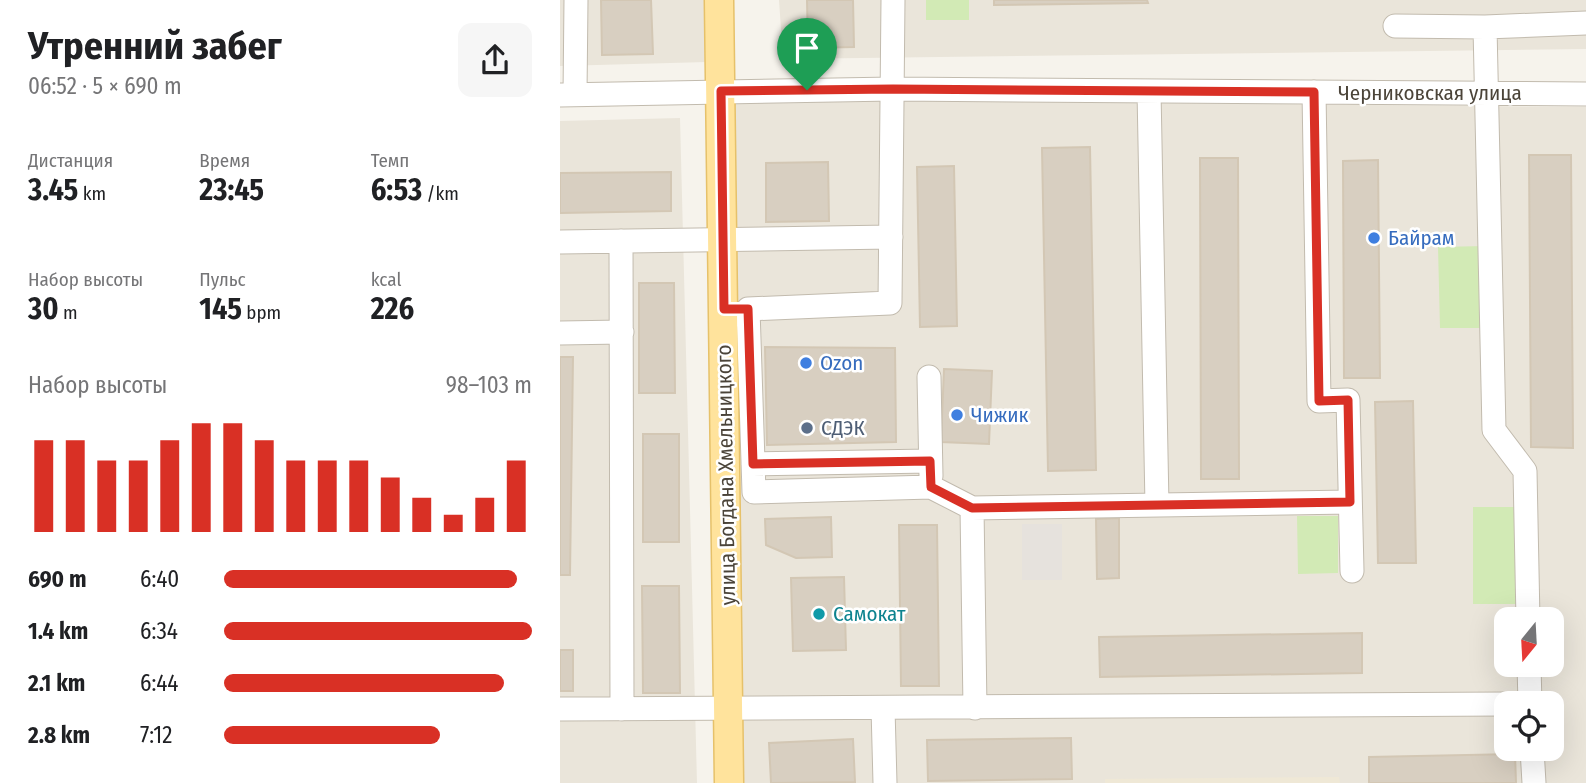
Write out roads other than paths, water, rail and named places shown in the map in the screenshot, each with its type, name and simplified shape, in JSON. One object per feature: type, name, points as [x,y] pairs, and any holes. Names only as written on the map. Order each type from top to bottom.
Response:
[{"type":"main road","name":"улица Богдана Хмельницкого","points":[[719,0],[723,240],[736,309],[729,783]]},
{"type":"street","points":[[567,94],[576,0]]},
{"type":"street","points":[[893,0],[890,303],[736,309],[754,492],[931,487],[972,508],[1350,502]]},
{"type":"street","points":[[1395,26],[1485,27],[1586,23]]},
{"type":"street","points":[[1485,27],[1494,430],[1525,471],[1528,607]]},
{"type":"street","name":"Черниковская улица","points":[[567,94],[893,89],[1586,94]]},
{"type":"street","points":[[1149,91],[1157,505]]},
{"type":"street","points":[[1314,92],[1319,401],[1348,400],[1352,571]]},
{"type":"street","points":[[560,242],[891,237]]},
{"type":"street","points":[[621,241],[622,709]]},
{"type":"street","points":[[560,333],[622,332]]},
{"type":"street","points":[[929,377],[931,487]]},
{"type":"street","points":[[753,464],[930,461]]},
{"type":"street","points":[[972,508],[975,708]]},
{"type":"street","points":[[560,709],[1494,704]]},
{"type":"street","points":[[883,708],[885,783]]},
{"type":"street","points":[[1533,761],[1534,783]]},
{"type":"place","name":"Байрам","points":[[1374,238]]},
{"type":"place","name":"Ozon","points":[[806,363]]},
{"type":"place","name":"Чижик","points":[[957,415]]},
{"type":"place","name":"СДЭК","points":[[807,428]]},
{"type":"place","name":"Самокат","points":[[819,614]]}]
